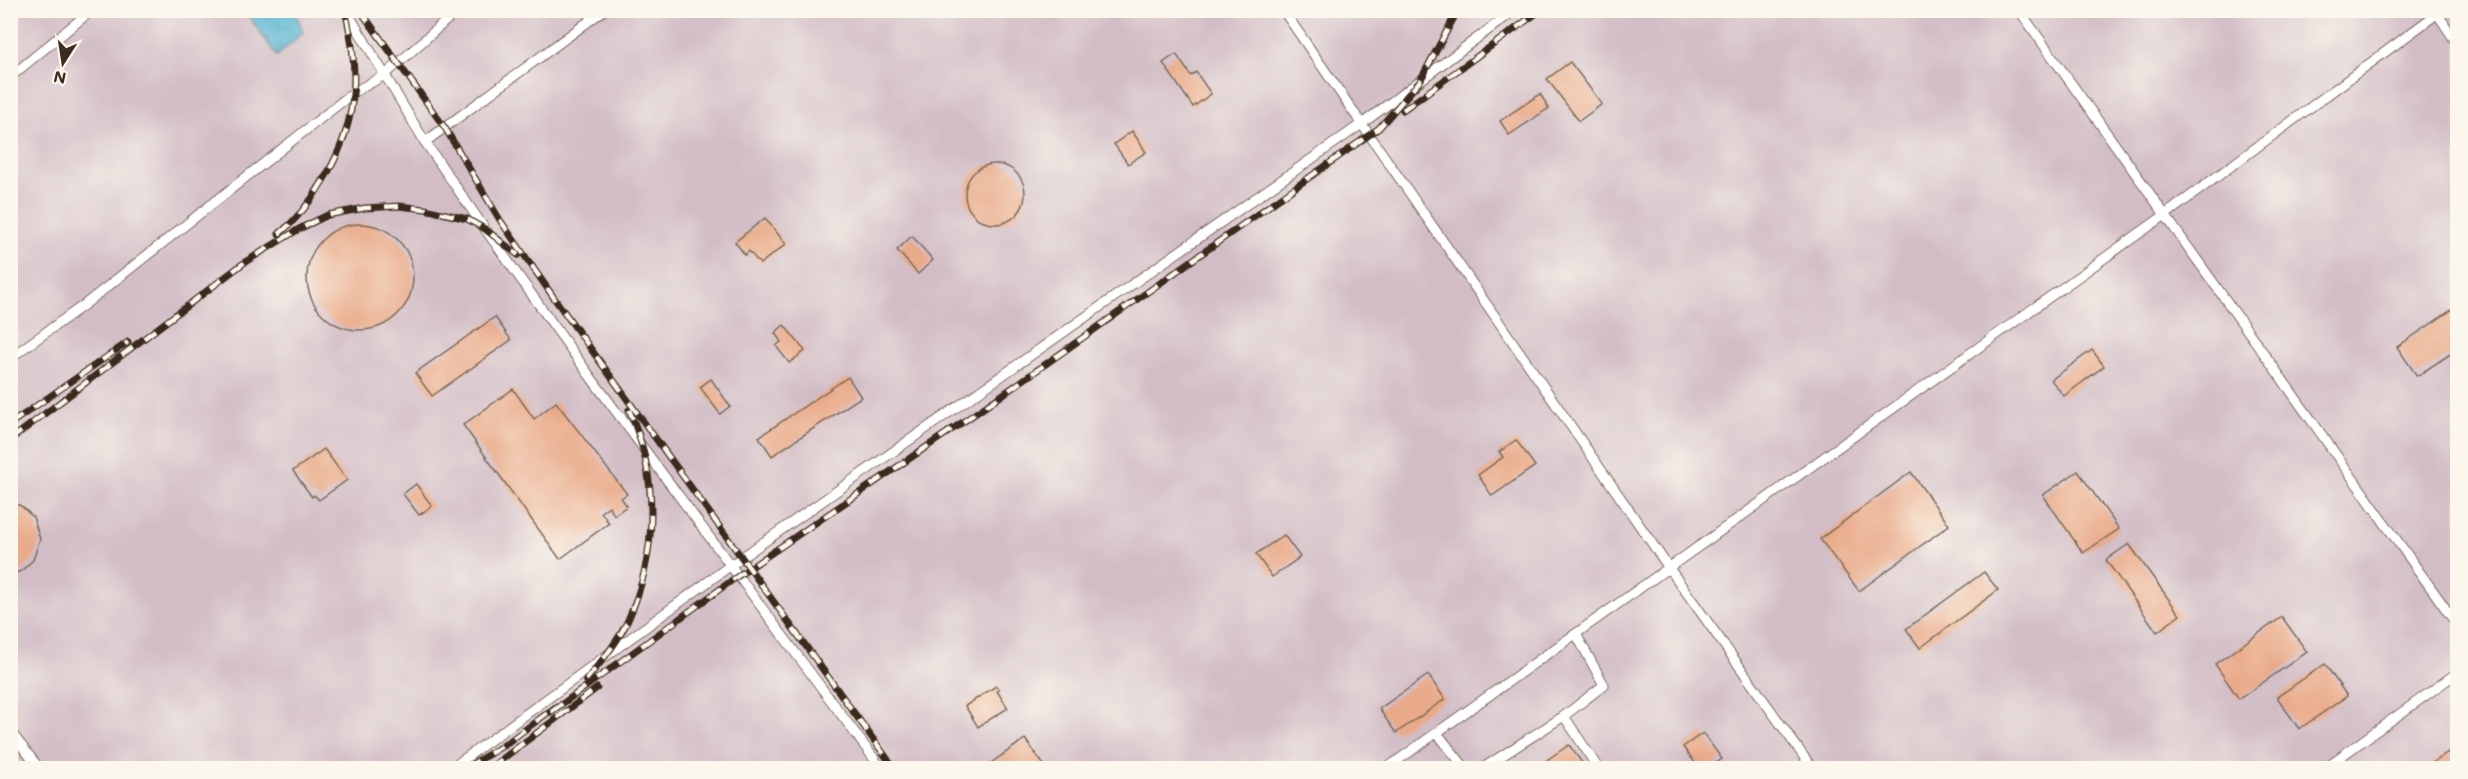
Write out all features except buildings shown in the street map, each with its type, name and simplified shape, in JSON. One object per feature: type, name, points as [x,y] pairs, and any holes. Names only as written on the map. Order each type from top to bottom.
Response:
[{"type":"lane","points":[[10,78],[92,10]]},
{"type":"lane","points":[[346,10],[425,141],[592,379],[881,768]]},
{"type":"lane","points":[[10,358],[84,305],[354,92],[385,75],[458,10]]},
{"type":"lane","points":[[425,141],[604,10]]},
{"type":"lane","points":[[1283,10],[1669,567],[1812,768]]},
{"type":"lane","points":[[452,768],[730,565],[1363,123],[1515,10]]},
{"type":"lane","points":[[2019,10],[2457,626]]},
{"type":"lane","points":[[1387,768],[2165,214],[2438,12],[2457,45]]},
{"type":"lane","points":[[1483,768],[1564,716],[1604,685],[1576,634]]},
{"type":"lane","points":[[2325,768],[2457,672]]},
{"type":"lane","points":[[1564,716],[1598,768]]},
{"type":"lane","points":[[10,731],[39,768]]},
{"type":"lane","points":[[1437,733],[1464,768]]},
{"type":"shaded area","points":[[11,11],[2457,11],[2457,768],[11,768]]},
{"type":"water","points":[[245,11],[295,11],[303,32],[277,56]]},
{"type":"railway","points":[[279,234],[297,217],[317,191],[333,163],[349,121],[354,78],[353,56],[345,10]]},
{"type":"railway","points":[[360,10],[445,128],[500,220],[554,298],[894,768]]},
{"type":"railway","points":[[551,712],[738,576],[995,400],[1379,128],[1420,81],[1458,10]]},
{"type":"railway","points":[[1403,110],[1541,10]]},
{"type":"railway","points":[[10,440],[245,262],[299,229],[328,215],[365,208],[399,206],[425,209],[467,219],[485,229],[518,255]]},
{"type":"railway","points":[[10,424],[128,342]]},
{"type":"railway","points":[[586,680],[624,628],[638,594],[645,568],[651,515],[650,488],[646,462],[629,410]]},
{"type":"railway","points":[[490,768],[597,688]]},
{"type":"railway","points":[[466,768],[504,745],[557,706]]}]
